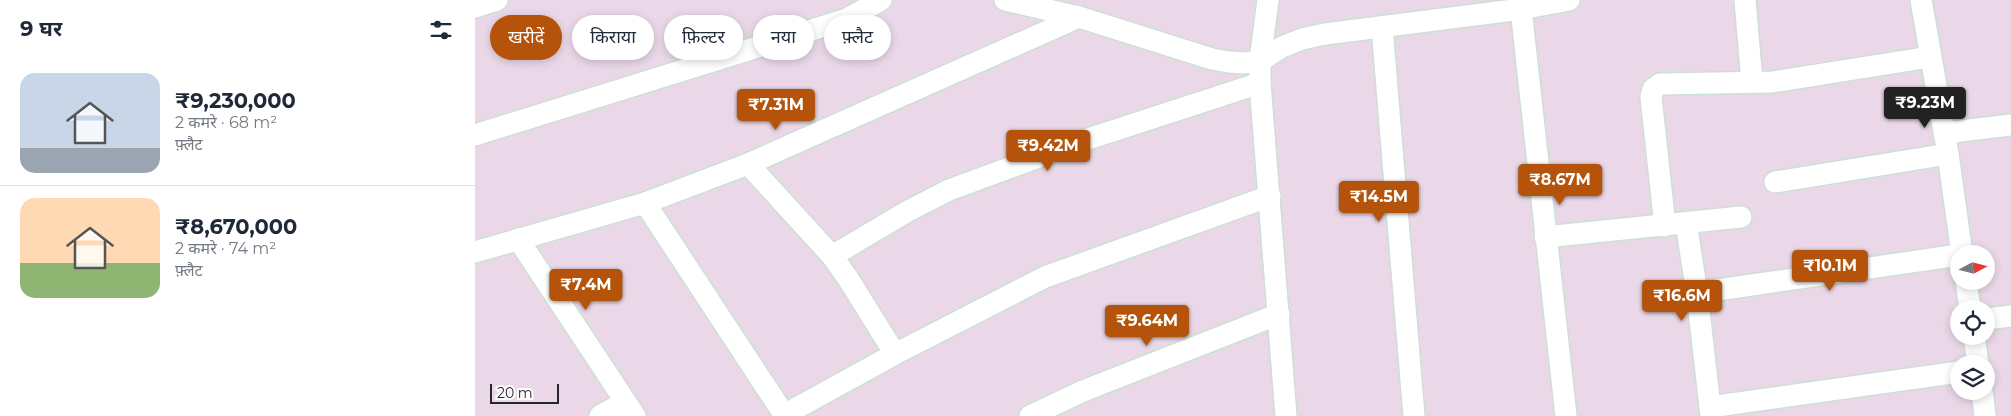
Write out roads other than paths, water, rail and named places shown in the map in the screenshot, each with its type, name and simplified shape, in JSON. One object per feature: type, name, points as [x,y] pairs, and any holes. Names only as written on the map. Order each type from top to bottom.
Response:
[{"type":"street","points":[[475,7],[497,0]]},
{"type":"street","points":[[475,135],[847,18],[881,0]]},
{"type":"street","points":[[1005,0],[1079,17],[1212,59],[1244,63],[1260,61],[1302,39],[1325,34],[1382,27],[1520,4],[1569,0]]},
{"type":"street","points":[[1268,0],[1260,61],[1286,416]]},
{"type":"street","points":[[1745,0],[1752,82]]},
{"type":"street","points":[[1921,0],[1948,154],[1959,245]]},
{"type":"street","points":[[1520,4],[1566,416]]},
{"type":"street","points":[[475,252],[645,203],[748,164],[1079,17]]},
{"type":"street","points":[[1382,27],[1414,416]]},
{"type":"street","points":[[1665,226],[1651,97],[1653,89],[1660,84],[1772,82],[1930,56]]},
{"type":"street","points":[[832,256],[908,211],[949,190],[1079,142],[1261,83]]},
{"type":"street","points":[[1944,133],[2011,125]]},
{"type":"street","points":[[1775,182],[1948,154]]},
{"type":"street","points":[[748,164],[832,256],[895,354]]},
{"type":"street","points":[[645,203],[784,415],[895,354],[1045,277],[1270,196]]},
{"type":"street","points":[[1545,237],[1741,217]]},
{"type":"street","points":[[1686,223],[1697,293],[1710,411],[1950,373]]},
{"type":"street","points":[[518,239],[630,409],[600,416]]},
{"type":"street","points":[[1697,293],[1950,255]]},
{"type":"street","points":[[1030,416],[1083,391],[1279,314]]},
{"type":"street","points":[[1995,318],[2011,316]]},
{"type":"street","points":[[1982,400],[1985,416]]}]
